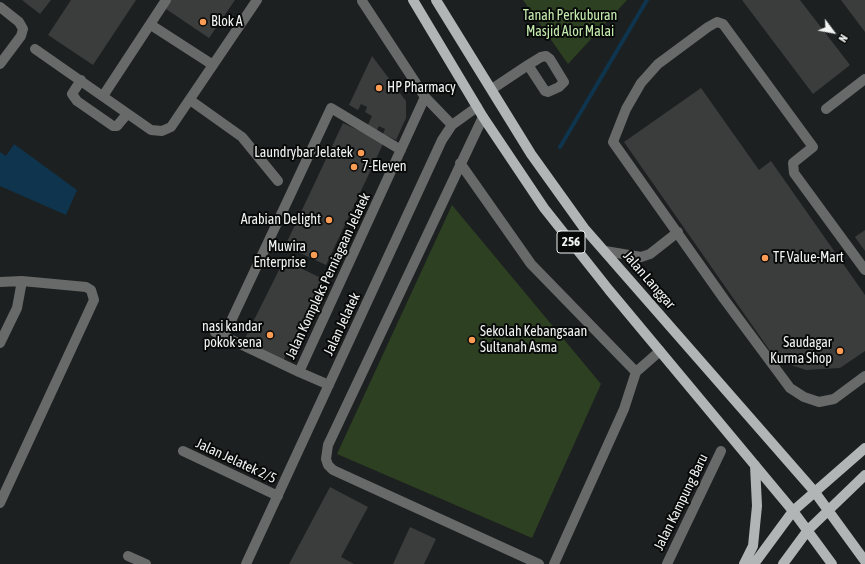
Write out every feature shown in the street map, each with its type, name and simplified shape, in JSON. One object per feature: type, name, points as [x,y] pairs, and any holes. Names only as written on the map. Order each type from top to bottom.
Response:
[{"type":"main road","name":"256","points":[[414,0],[483,117],[544,208],[808,530],[832,564]]},
{"type":"main road","name":"Jalan Langgar","points":[[436,0],[531,154],[584,228],[814,491],[865,561]]},
{"type":"main road","points":[[754,564],[793,512],[814,491],[865,448]]},
{"type":"main road","points":[[744,564],[752,546],[755,526],[757,506],[755,465]]},
{"type":"main road","points":[[783,564],[808,530],[828,509],[865,475]]},
{"type":"street","points":[[103,96],[166,0]]},
{"type":"street","points":[[35,48],[151,130],[162,132],[171,127],[257,0]]},
{"type":"street","points":[[362,1],[425,97],[452,125]]},
{"type":"street","points":[[0,7],[19,22],[23,29],[21,36],[0,64]]},
{"type":"street","points":[[865,270],[794,173],[793,164],[813,147],[721,22],[708,27],[658,64],[641,83],[626,110],[612,142],[678,232],[724,299],[790,388],[804,397],[819,402],[834,399],[865,376]]},
{"type":"street","points":[[151,25],[213,65]]},
{"type":"street","points":[[492,89],[528,65]]},
{"type":"street","points":[[826,109],[865,79]]},
{"type":"street","points":[[81,80],[72,94],[76,101],[113,126],[118,126],[127,114]]},
{"type":"street","name":"Jalan Kompleks Perniagaan Jelatek","points":[[329,385],[299,372],[425,97]]},
{"type":"street","points":[[190,100],[242,137],[278,181]]},
{"type":"street","name":"Jalan Jelatek","points":[[246,564],[442,140],[452,125],[477,107]]},
{"type":"street","points":[[299,372],[219,334],[329,110],[334,108],[400,150]]},
{"type":"street","points":[[483,117],[328,445],[326,459],[328,466],[333,470],[533,563]]},
{"type":"street","points":[[460,163],[531,264],[636,372]]},
{"type":"street","points":[[605,251],[641,257],[650,254],[678,232]]},
{"type":"street","points":[[0,344],[17,308],[22,281]]},
{"type":"street","points":[[0,282],[22,281],[86,287],[91,290],[94,295],[93,303],[0,503]]},
{"type":"street","points":[[554,564],[624,409],[636,372],[660,351]]},
{"type":"street","name":"Jalan Jelatek 2/5","points":[[183,451],[278,496]]},
{"type":"street","name":"Jalan Kampung Baru","points":[[667,564],[721,451]]},
{"type":"street","points":[[128,556],[146,564]]},
{"type":"green space","name":"Tanah Perkuburan Masjid Alor Malai","points":[[523,0],[627,0],[568,64]]},
{"type":"green space","points":[[452,205],[601,384],[532,538],[337,454]]},
{"type":"water","points":[[14,144],[77,190],[66,215],[0,186],[0,152],[6,156]]},
{"type":"building","points":[[22,0],[51,0],[40,14]]},
{"type":"building","points":[[71,0],[136,0],[93,65],[48,35]]},
{"type":"building","name":"Blok A","points":[[168,0],[235,0],[209,38],[163,7]]},
{"type":"building","points":[[742,0],[800,0],[850,65],[813,94]]},
{"type":"building","points":[[841,0],[865,0],[865,32]]},
{"type":"building","points":[[372,56],[406,101],[406,118],[396,140],[383,134],[385,129],[379,126],[376,132],[367,127],[372,116],[365,112],[367,107],[361,104],[358,110],[349,105]]},
{"type":"building","points":[[701,88],[759,170],[771,161],[865,295],[865,351],[840,368],[806,370],[775,358],[624,142]]},
{"type":"building","points":[[343,123],[384,142],[326,265],[285,246]]},
{"type":"building","points":[[865,230],[865,251],[855,237]]},
{"type":"building","points":[[284,260],[323,279],[282,363],[242,344]]},
{"type":"building","points":[[330,487],[368,507],[341,557],[354,564],[289,564]]},
{"type":"building","points":[[410,527],[436,539],[424,564],[393,564]]},
{"type":"waterway","points":[[560,147],[647,0]]},
{"type":"place","name":"Blok A","points":[[203,22]]},
{"type":"place","name":"HP Pharmacy","points":[[379,88]]},
{"type":"place","name":"Laundrybar Jelatek","points":[[361,153]]},
{"type":"place","name":"7-Eleven","points":[[354,167]]},
{"type":"place","name":"Arabian Delight","points":[[329,220]]},
{"type":"place","name":"Muwira Enterprise","points":[[314,255]]},
{"type":"place","name":"TF Value-Mart","points":[[765,258]]},
{"type":"place","name":"nasi kandar pokok sena","points":[[270,335]]},
{"type":"place","name":"Sekolah Kebangsaan Sultanah Asma","points":[[472,340]]},
{"type":"place","name":"Saudagar Kurma Shop","points":[[840,351]]}]
